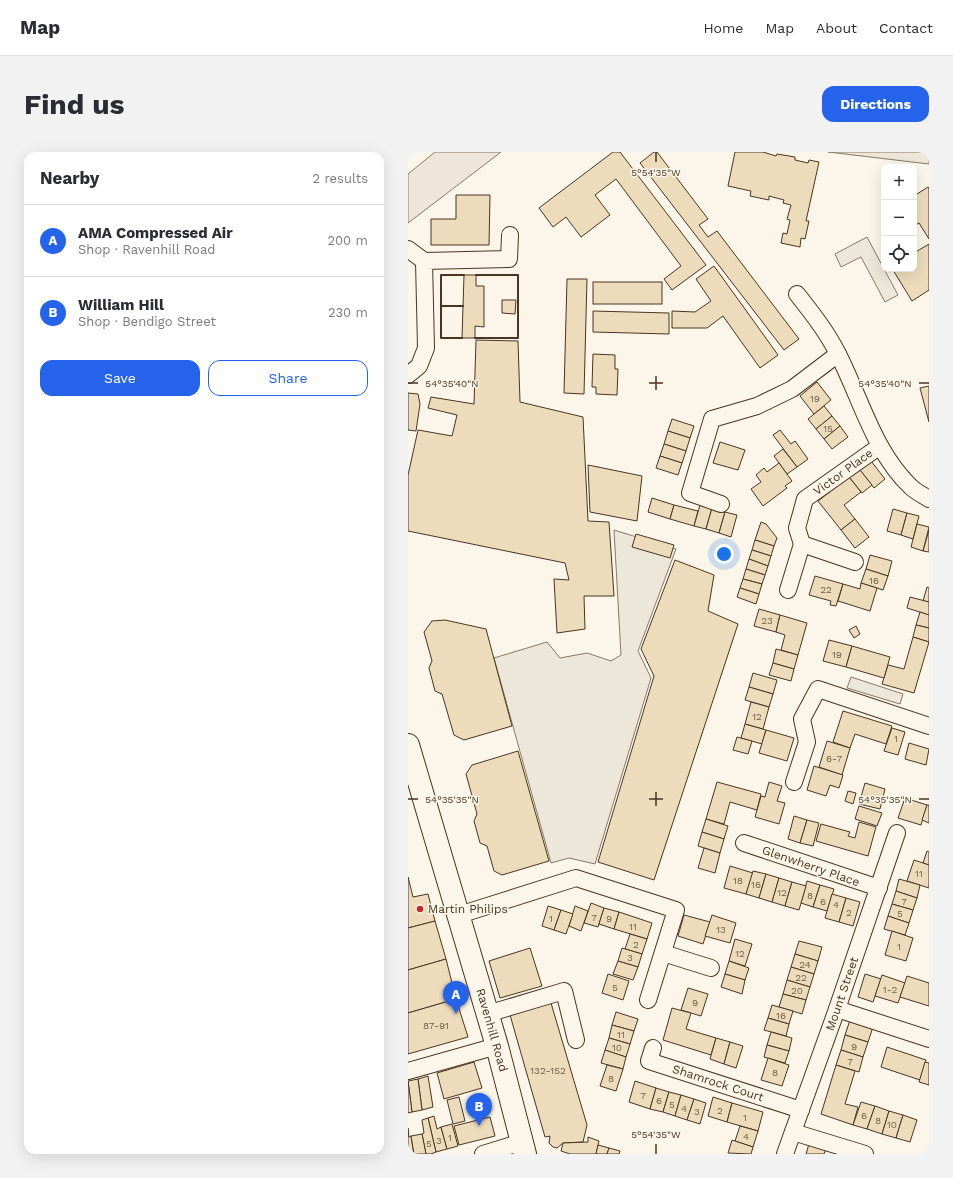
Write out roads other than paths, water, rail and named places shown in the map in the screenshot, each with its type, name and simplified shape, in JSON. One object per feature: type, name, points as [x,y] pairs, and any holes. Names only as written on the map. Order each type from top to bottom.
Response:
[{"type":"main road","name":"Ravenhill Road","points":[[408,745],[411,770],[458,915],[497,1046],[524,1148]]},
{"type":"street","points":[[408,249],[424,261],[509,259],[510,235]]},
{"type":"street","points":[[408,375],[419,366],[426,348],[424,261]]},
{"type":"street","points":[[797,294],[821,324],[838,354],[880,446],[896,470],[912,488],[929,499]]},
{"type":"street","points":[[721,504],[690,493],[712,419],[757,406],[792,389],[838,354]]},
{"type":"street","name":"Victor Place","points":[[788,590],[802,544],[797,528],[805,500],[880,446]]},
{"type":"street","points":[[802,544],[854,562]]},
{"type":"street","points":[[794,782],[806,742],[802,719],[818,689],[929,726]]},
{"type":"street","name":"Mount Street","points":[[785,1154],[838,1009],[898,833]]},
{"type":"street","name":"Glenwherry Place","points":[[744,843],[879,888]]},
{"type":"street","points":[[458,915],[576,878],[676,910],[648,1000]]},
{"type":"street","points":[[663,952],[710,968]]},
{"type":"street","points":[[487,1014],[564,992],[576,1040]]},
{"type":"street","points":[[838,1009],[929,1039]]},
{"type":"street","points":[[408,1070],[497,1046]]},
{"type":"street","name":"Shamrock Court","points":[[653,1048],[649,1061],[801,1110]]},
{"type":"street","points":[[793,1132],[865,1154]]},
{"type":"street","points":[[483,1154],[524,1148]]},
{"type":"place","name":"Martin Philips","points":[[420,909]]},
{"type":"place","name":"AMA Compressed Air","points":[[456,1014]]},
{"type":"place","name":"William Hill","points":[[479,1126]]}]
